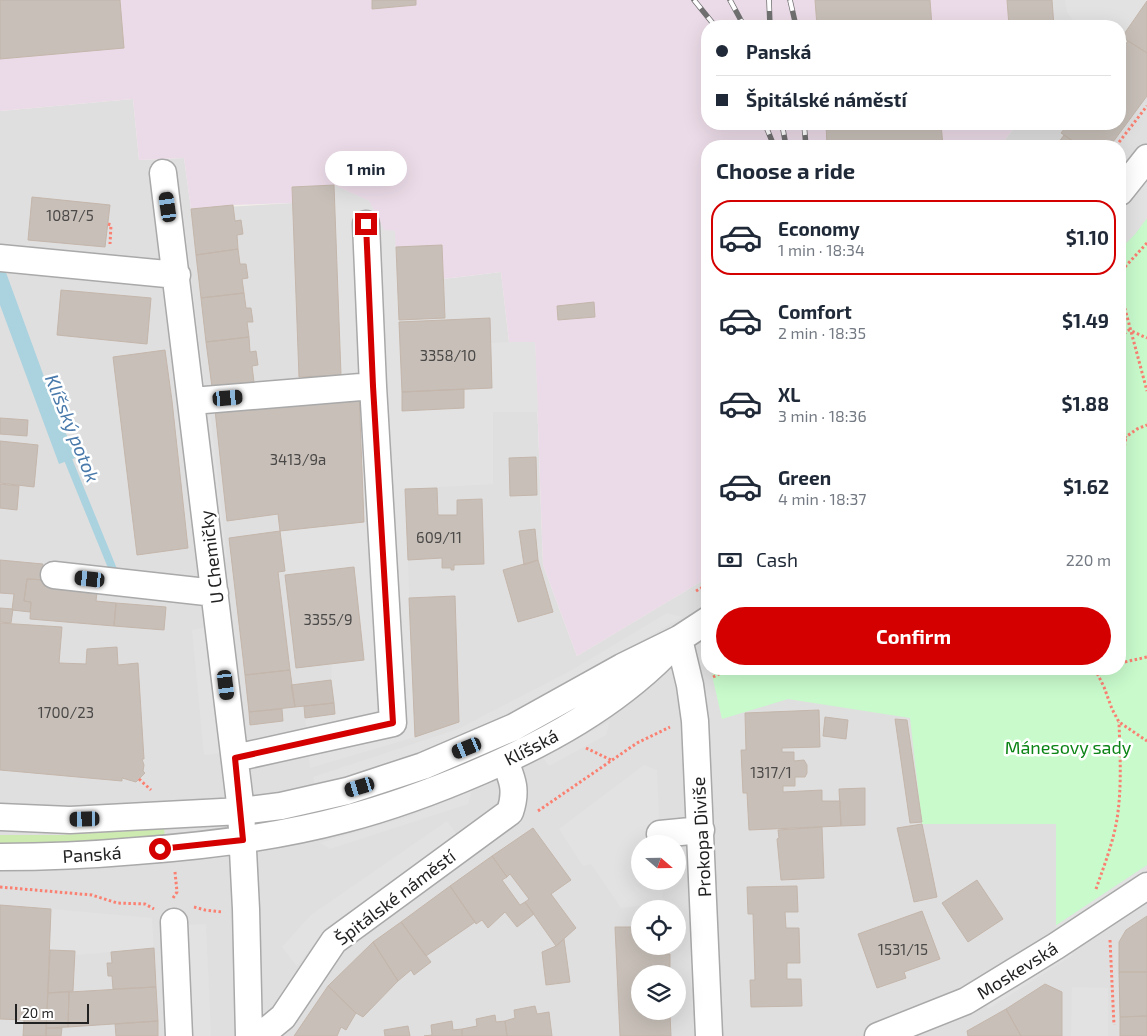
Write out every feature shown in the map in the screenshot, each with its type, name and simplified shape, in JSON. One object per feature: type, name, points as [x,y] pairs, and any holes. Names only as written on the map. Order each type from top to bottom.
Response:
[{"type":"street","points":[[1126,184],[1147,158]]},
{"type":"street","name":"U Chemičky","points":[[163,173],[235,758],[243,840]]},
{"type":"street","points":[[235,758],[393,723],[373,386],[366,224]]},
{"type":"street","points":[[8,259],[177,275]]},
{"type":"street","points":[[192,401],[373,386]]},
{"type":"street","points":[[54,575],[215,593]]},
{"type":"street","name":"Klíšská","points":[[241,811],[308,801],[347,791],[423,766],[514,727],[622,667],[679,639],[701,625]]},
{"type":"street","name":"Klíšská","points":[[243,840],[347,818],[423,794],[506,761],[579,721],[621,693],[679,639]]},
{"type":"street","name":"Prokopa Diviše","points":[[679,639],[690,685],[695,721],[709,1036]]},
{"type":"street","name":"Špitálské náměstí","points":[[260,1036],[283,1017],[334,941],[510,812],[515,799],[514,785],[506,761]]},
{"type":"street","name":"Panská","points":[[0,817],[70,820],[241,811]]},
{"type":"street","points":[[660,834],[701,830]]},
{"type":"street","points":[[243,840],[249,1036]]},
{"type":"street","name":"Panská","points":[[0,857],[90,855],[243,840]]},
{"type":"street","name":"Moskevská","points":[[878,1036],[966,1001],[1056,946],[1147,886]]},
{"type":"street","points":[[172,906],[179,1036]]},
{"type":"path","points":[[1121,140],[1147,106]]},
{"type":"path","points":[[108,224],[111,225],[109,252]]},
{"type":"path","points":[[1126,265],[1147,243]]},
{"type":"path","points":[[1126,316],[1147,391]]},
{"type":"path","points":[[1129,330],[1147,338]]},
{"type":"path","points":[[1126,436],[1147,424]]},
{"type":"path","points":[[696,591],[701,588]]},
{"type":"path","points":[[1126,662],[1147,657]]},
{"type":"path","points":[[712,677],[716,675]]},
{"type":"path","points":[[1094,897],[1112,841],[1117,818],[1120,780],[1119,722],[1098,675]]},
{"type":"path","points":[[1119,722],[1147,741]]},
{"type":"path","points":[[538,811],[637,743],[674,724]]},
{"type":"path","points":[[586,748],[612,760]]},
{"type":"path","points":[[174,864],[177,892],[172,906],[222,912]]},
{"type":"path","points":[[0,887],[92,895],[117,903],[145,904]]},
{"type":"path","points":[[1110,934],[1114,1025]]},
{"type":"shaded area","points":[[0,0],[1007,0],[1009,20],[701,20],[701,130],[1012,130],[1005,140],[701,140],[701,582],[577,656],[543,565],[535,343],[509,342],[501,272],[443,279],[442,246],[396,247],[384,230],[369,201],[334,185],[292,187],[293,203],[233,205],[191,209],[184,158],[139,160],[133,99],[0,111]]},
{"type":"shaded area","points":[[1007,0],[1147,0],[1147,1036],[0,1036],[0,111],[133,99],[139,160],[184,158],[191,209],[293,203],[292,187],[334,185],[369,201],[384,230],[442,245],[443,279],[501,272],[509,342],[535,342],[543,565],[577,656],[701,582],[701,675],[1126,675],[1126,140],[1005,140],[1012,130],[1126,130],[1126,20],[1009,20]]},
{"type":"shaded area","points":[[1065,0],[1147,0],[1126,30],[1126,20],[1073,20],[1067,13]]},
{"type":"shaded area","points":[[1147,158],[1147,218],[1126,243],[1126,184]]},
{"type":"shaded area","points":[[334,185],[369,201],[384,230],[395,231],[402,411],[464,408],[464,389],[492,388],[491,343],[535,342],[538,412],[493,412],[493,484],[405,489],[415,737],[310,768],[305,718],[335,714],[331,680],[332,664],[364,660],[354,568],[285,575],[280,531],[364,521],[359,392],[341,375]]},
{"type":"shaded area","points":[[181,196],[205,388],[197,389],[175,197]]},
{"type":"shaded area","points":[[210,411],[227,558],[216,559],[201,412]]},
{"type":"shaded area","points":[[667,613],[682,617],[565,685],[461,738],[315,787],[313,777],[458,729],[572,670]]},
{"type":"shaded area","points":[[209,627],[225,753],[204,755],[192,630]]},
{"type":"shaded area","points":[[610,721],[606,735],[549,766],[543,758]]},
{"type":"shaded area","points":[[644,765],[657,770],[660,835],[631,835],[631,890],[662,890],[663,900],[631,900],[631,907],[621,908],[591,864],[583,866],[559,829]]},
{"type":"shaded area","points":[[472,791],[468,804],[330,849],[320,843],[407,817]]},
{"type":"shaded area","points":[[447,821],[458,836],[326,928],[297,966],[282,947],[311,915]]},
{"type":"shaded area","points":[[1147,865],[1147,875],[1060,933],[1055,926]]},
{"type":"shaded area","points":[[688,891],[695,891],[700,1010],[692,1010]]},
{"type":"shaded area","points":[[51,909],[152,918],[154,948],[76,955],[75,951],[50,950]]},
{"type":"shaded area","points":[[206,924],[211,1036],[192,1036],[186,925]]},
{"type":"shaded area","points":[[1068,947],[1073,955],[988,1009],[985,1002]]},
{"type":"shaded area","points":[[1072,987],[1108,988],[1108,1036],[1071,1036]]},
{"type":"green space","name":"Mánesovy sady","points":[[1147,218],[1147,886],[1056,946],[1056,824],[922,824],[910,718],[788,699],[722,719],[712,675],[1126,675],[1126,243]]},
{"type":"green space","points":[[164,829],[165,837],[61,845],[0,844],[0,835],[61,835]]},
{"type":"water","points":[[0,256],[62,426],[78,457],[59,464],[0,305]]},
{"type":"building","points":[[0,0],[120,0],[124,48],[0,59]]},
{"type":"building","points":[[372,0],[416,0],[416,5],[372,9]]},
{"type":"building","points":[[815,0],[930,0],[932,20],[817,20]]},
{"type":"building","points":[[1007,0],[1052,0],[1054,20],[1009,20]]},
{"type":"building","points":[[1147,1],[1147,53],[1126,40],[1126,31]]},
{"type":"building","points":[[1128,41],[1147,53],[1147,96],[1126,124],[1126,44]]},
{"type":"building","points":[[826,130],[942,130],[942,140],[827,140]]},
{"type":"building","points":[[1063,130],[1122,130],[1114,140],[1071,140],[1061,133]]},
{"type":"building","points":[[1064,135],[1071,140],[1060,140]]},
{"type":"building","points":[[334,185],[341,375],[299,377],[292,187]]},
{"type":"building","points":[[32,197],[110,205],[105,247],[28,240]]},
{"type":"building","points":[[233,205],[235,221],[241,220],[243,234],[237,235],[238,249],[196,255],[191,209]]},
{"type":"building","points":[[442,245],[445,318],[399,320],[396,247]]},
{"type":"building","points":[[238,249],[240,264],[246,264],[248,278],[242,279],[244,293],[201,298],[196,255]]},
{"type":"building","points":[[61,290],[151,298],[147,344],[57,335]]},
{"type":"building","points":[[244,293],[246,308],[251,308],[253,322],[247,322],[249,337],[206,342],[201,298]]},
{"type":"building","points":[[594,302],[595,317],[558,320],[557,306]]},
{"type":"building","points":[[490,318],[492,388],[402,392],[399,322]]},
{"type":"building","points":[[249,337],[250,352],[256,351],[258,365],[252,366],[254,382],[212,387],[206,342]]},
{"type":"building","points":[[165,350],[188,548],[137,555],[113,357]]},
{"type":"building","points":[[464,389],[464,408],[402,411],[402,392]]},
{"type":"building","points":[[359,392],[364,522],[280,531],[278,514],[227,521],[215,410]]},
{"type":"building","points":[[0,418],[28,420],[27,436],[0,434]]},
{"type":"building","points":[[0,441],[38,445],[34,487],[0,483]]},
{"type":"building","points":[[536,457],[537,495],[510,496],[509,458]]},
{"type":"building","points":[[0,484],[19,486],[17,510],[0,508]]},
{"type":"building","points":[[437,488],[438,515],[457,515],[457,500],[482,499],[484,564],[454,565],[454,570],[451,570],[451,568],[442,568],[442,558],[408,560],[405,489]]},
{"type":"building","points":[[535,529],[538,560],[524,565],[519,531]]},
{"type":"building","points":[[280,531],[285,571],[278,572],[290,670],[245,675],[229,538]]},
{"type":"building","points":[[0,560],[43,564],[42,573],[45,580],[27,579],[24,601],[31,602],[30,612],[12,610],[14,594],[0,593]]},
{"type":"building","points":[[538,560],[553,612],[518,622],[503,570]]},
{"type":"building","points":[[354,567],[364,660],[296,668],[285,575]]},
{"type":"building","points":[[27,579],[45,580],[44,586],[97,592],[96,601],[116,603],[114,626],[30,619],[31,602],[24,601]]},
{"type":"building","points":[[455,596],[459,722],[415,737],[409,598]]},
{"type":"building","points":[[116,603],[166,607],[164,630],[114,626]]},
{"type":"building","points":[[0,608],[13,609],[11,623],[0,622]]},
{"type":"building","points":[[0,623],[62,627],[59,663],[86,664],[87,649],[117,647],[118,665],[138,663],[144,759],[142,759],[143,771],[145,773],[136,782],[122,778],[122,781],[0,770]]},
{"type":"building","points":[[290,670],[295,707],[249,712],[245,675]]},
{"type":"building","points":[[331,680],[334,703],[295,707],[291,685]]},
{"type":"building","points":[[334,703],[335,714],[305,718],[304,706]]},
{"type":"building","points":[[282,709],[283,721],[250,725],[249,712]]},
{"type":"building","points":[[819,710],[820,747],[782,748],[782,752],[794,752],[794,761],[804,760],[807,765],[805,777],[795,777],[795,786],[783,786],[783,792],[822,790],[822,801],[840,801],[841,826],[749,830],[747,793],[743,793],[741,750],[746,750],[745,713]]},
{"type":"building","points":[[825,717],[848,720],[846,739],[823,736]]},
{"type":"building","points":[[895,719],[907,720],[922,822],[910,823]]},
{"type":"building","points":[[865,788],[865,825],[841,826],[839,789]]},
{"type":"building","points":[[922,824],[937,897],[914,902],[897,828]]},
{"type":"building","points":[[822,827],[824,878],[781,880],[777,839],[779,838],[778,830]]},
{"type":"building","points":[[533,828],[571,880],[551,894],[576,928],[556,946],[525,902],[529,899],[510,874],[507,877],[492,856]]},
{"type":"building","points":[[492,856],[507,877],[502,880],[520,905],[525,902],[534,914],[517,927],[505,912],[488,928],[482,920],[476,924],[450,886]]},
{"type":"building","points":[[977,880],[1003,919],[968,942],[942,903]]},
{"type":"building","points":[[450,886],[475,922],[426,956],[401,922]]},
{"type":"building","points":[[797,886],[798,912],[785,912],[786,928],[799,928],[800,963],[787,963],[787,979],[801,979],[802,1006],[751,1007],[750,980],[755,980],[753,914],[748,914],[747,887]]},
{"type":"building","points":[[0,905],[51,909],[46,1036],[23,1036],[24,1020],[0,1019]]},
{"type":"building","points":[[922,911],[940,959],[904,972],[906,978],[877,988],[858,934]]},
{"type":"building","points":[[1147,916],[1147,972],[1119,972],[1119,942],[1126,930]]},
{"type":"building","points":[[401,922],[431,962],[414,975],[411,970],[398,981],[373,942]]},
{"type":"building","points":[[615,927],[631,927],[631,955],[670,955],[670,965],[631,965],[631,1020],[670,1020],[671,1036],[620,1036]]},
{"type":"building","points":[[564,939],[570,982],[546,985],[542,952],[556,946]]},
{"type":"building","points":[[373,942],[398,981],[363,1017],[356,1013],[328,986]]},
{"type":"building","points":[[154,948],[156,987],[113,989],[112,976],[108,976],[107,963],[112,963],[111,952]]},
{"type":"building","points":[[50,950],[75,951],[73,991],[48,993]]},
{"type":"building","points":[[1119,972],[1147,972],[1147,1016],[1120,1017]]},
{"type":"building","points":[[1045,984],[1062,992],[1062,1036],[1021,1036],[1006,1009]]},
{"type":"building","points":[[328,986],[356,1013],[346,1030],[341,1027],[337,1036],[294,1036]]},
{"type":"building","points":[[156,987],[158,1021],[68,1027],[69,992]]},
{"type":"building","points":[[69,992],[68,1027],[46,1028],[48,993]]},
{"type":"building","points":[[535,1006],[537,1014],[549,1012],[552,1036],[507,1036],[505,1021],[515,1018],[514,1010]]},
{"type":"building","points":[[1006,1009],[1021,1036],[968,1036],[967,1031]]},
{"type":"building","points":[[495,1015],[496,1022],[505,1021],[507,1036],[462,1036],[462,1029],[477,1026],[476,1019]]},
{"type":"building","points":[[1147,1016],[1147,1036],[1120,1036],[1120,1017]]},
{"type":"building","points":[[158,1021],[158,1036],[116,1036],[115,1024]]},
{"type":"building","points":[[452,1021],[453,1030],[462,1029],[462,1036],[424,1036],[432,1035],[431,1025]]},
{"type":"building","points":[[408,1026],[410,1036],[385,1036],[384,1030]]},
{"type":"building","points":[[46,1028],[62,1028],[61,1036],[46,1036]]},
{"type":"waterway","name":"Klíšský potok","points":[[65,452],[116,577]]},
{"type":"railway","points":[[694,0],[710,20]]},
{"type":"railway","points":[[730,0],[741,20]]},
{"type":"railway","points":[[769,0],[770,20]]},
{"type":"railway","points":[[790,0],[795,20]]},
{"type":"railway","points":[[767,130],[772,140]]},
{"type":"railway","points":[[783,130],[785,140]]},
{"type":"railway","points":[[805,130],[805,140]]},
{"type":"route","points":[[160,849],[243,840],[235,758],[393,723],[373,386],[366,224]]}]
